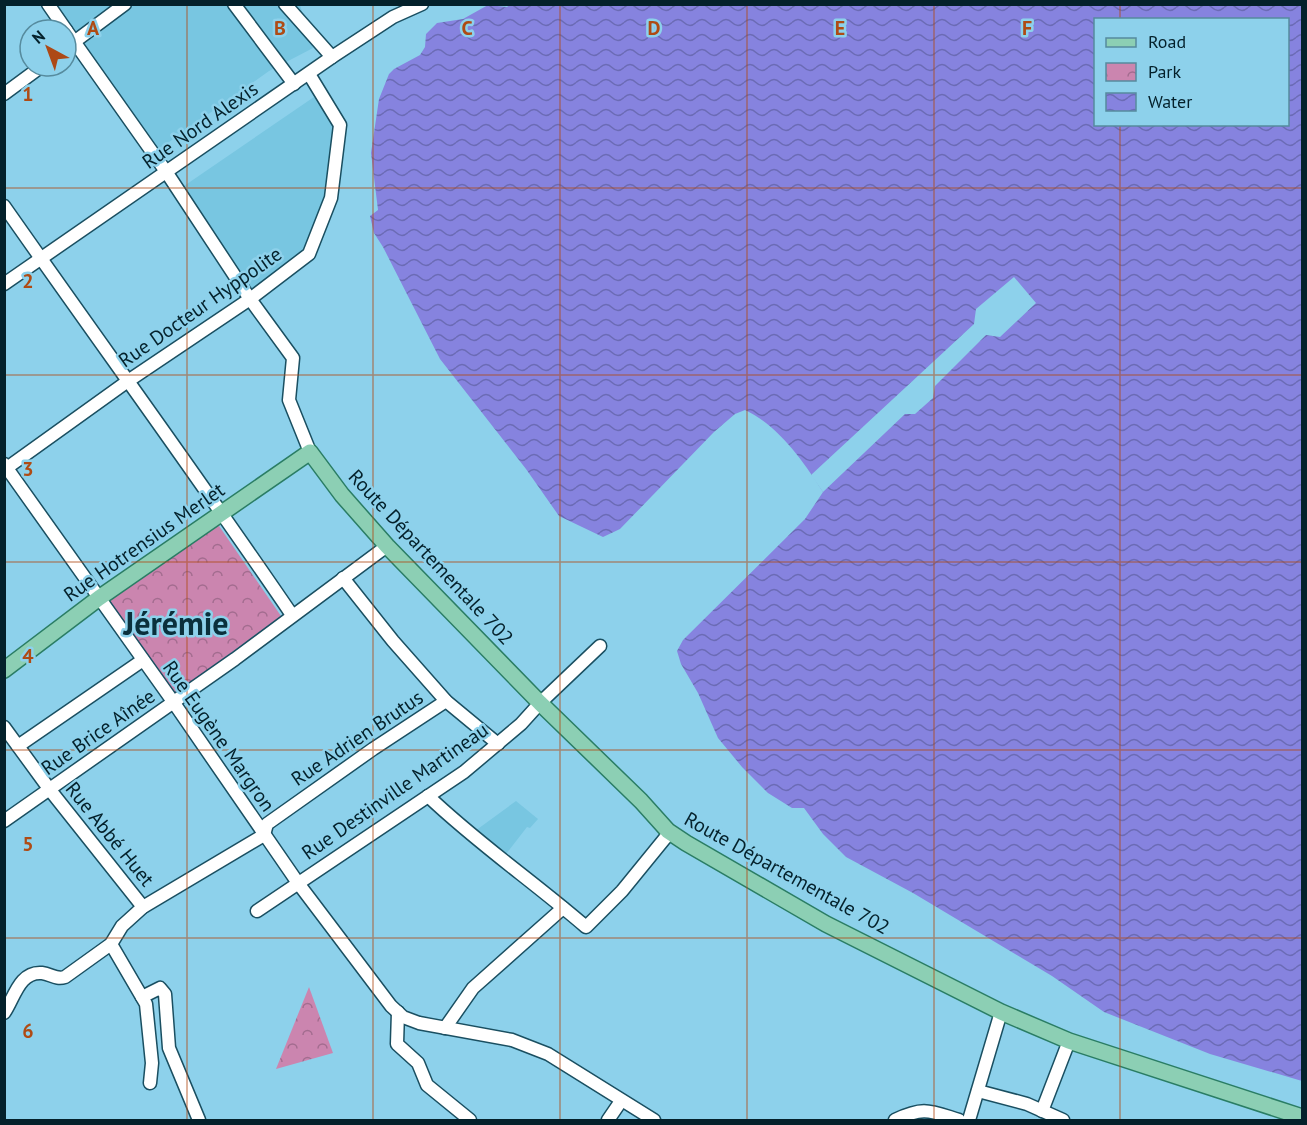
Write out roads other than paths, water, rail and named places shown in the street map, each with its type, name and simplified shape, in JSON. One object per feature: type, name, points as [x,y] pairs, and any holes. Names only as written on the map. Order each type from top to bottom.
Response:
[{"type":"main road","name":"Rue Hotrensius Merlet","points":[[4,670],[99,598],[310,452]]},
{"type":"main road","name":"Route Départementale 702","points":[[310,452],[342,495],[387,546],[540,703],[641,801],[668,831],[826,924],[1001,1012],[1069,1041],[1302,1118]]},
{"type":"street","points":[[48,4],[58,18]]},
{"type":"street","points":[[78,39],[125,4]]},
{"type":"street","points":[[234,4],[294,84]]},
{"type":"street","points":[[285,4],[332,57]]},
{"type":"street","name":"Rue Nord Alexis","points":[[4,285],[332,57],[393,17],[422,4]]},
{"type":"street","points":[[78,56],[167,173],[250,299],[293,358],[289,400],[310,452]]},
{"type":"street","name":"Rue Docteur Hyppolite","points":[[6,467],[250,299],[309,254],[331,198],[340,125],[309,74]]},
{"type":"street","points":[[4,94],[26,78]]},
{"type":"street","points":[[4,206],[222,512],[292,615]]},
{"type":"street","name":"Rue Eugène Margron","points":[[6,467],[144,660],[326,923],[398,1012]]},
{"type":"street","name":"Rue Brice Aînée","points":[[4,821],[174,703],[387,546]]},
{"type":"street","points":[[343,578],[393,641],[446,701],[498,744]]},
{"type":"street","name":"Rue Destinville Martineau","points":[[257,911],[464,772],[521,724],[600,646]]},
{"type":"street","points":[[18,746],[144,660]]},
{"type":"street","name":"Rue Adrien Brutus","points":[[4,1013],[18,986],[26,979],[42,973],[59,979],[65,977],[111,944],[122,926],[143,907],[264,835],[267,824],[446,701]]},
{"type":"street","name":"Rue Abbé Huet","points":[[5,727],[50,790],[143,907]]},
{"type":"street","points":[[428,796],[458,825],[585,927],[622,891],[666,837],[668,831]]},
{"type":"street","points":[[445,1028],[473,988],[563,908]]},
{"type":"street","points":[[111,944],[146,1004],[152,1063],[150,1083]]},
{"type":"street","points":[[142,997],[160,988],[165,994],[169,1048],[199,1120]]},
{"type":"street","points":[[398,1012],[403,1017],[419,1023],[512,1040],[548,1053],[654,1120]]},
{"type":"street","points":[[398,1012],[397,1044],[417,1063],[427,1084],[470,1120]]},
{"type":"street","points":[[969,1120],[1001,1012]]},
{"type":"street","points":[[1042,1111],[1069,1041]]},
{"type":"street","points":[[978,1091],[1027,1104],[1063,1120]]},
{"type":"street","points":[[608,1120],[621,1101]]},
{"type":"street","points":[[900,1119],[912,1112],[930,1110],[959,1120]]},
{"type":"water","points":[[511,4],[1302,5],[1302,1081],[1210,1054],[1104,1012],[1052,976],[913,893],[846,857],[823,834],[804,808],[792,808],[768,793],[718,738],[698,693],[681,664],[677,651],[683,640],[805,519],[823,492],[816,480],[779,435],[745,410],[735,414],[714,432],[620,529],[603,537],[559,516],[526,469],[440,359],[374,233],[370,216],[378,210],[371,153],[379,99],[389,74],[420,55],[425,47],[426,34],[437,23],[463,19],[488,5],[507,7]]},
{"type":"district","name":"Jérémie","points":[[176,623]]}]
